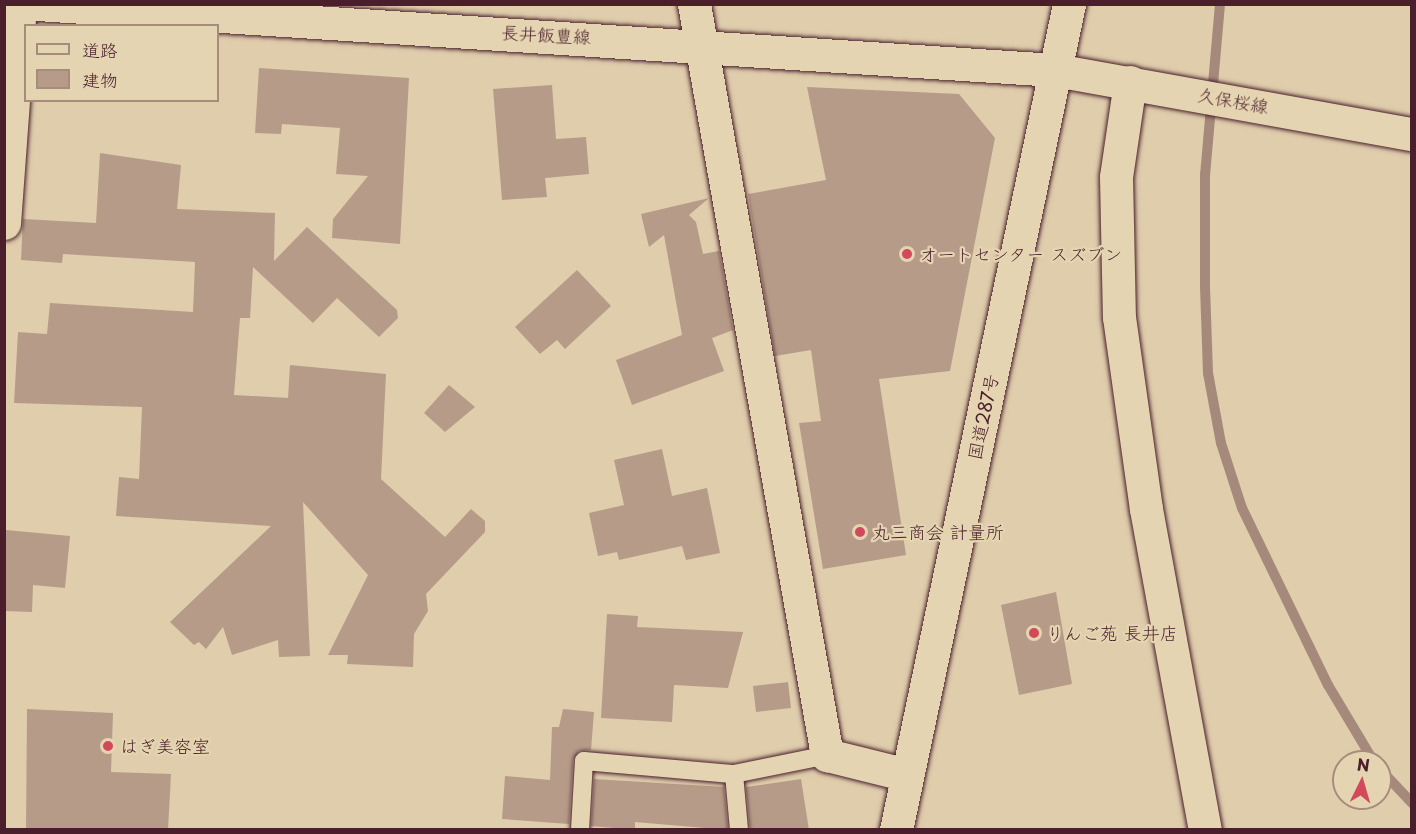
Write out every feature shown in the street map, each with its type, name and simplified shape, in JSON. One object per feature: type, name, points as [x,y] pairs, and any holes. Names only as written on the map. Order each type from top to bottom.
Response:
[{"type":"main road","points":[[4,223],[20,4]]},
{"type":"main road","name":"長井飯豊線","points":[[37,4],[338,13],[699,44],[1055,70]]},
{"type":"main road","points":[[694,4],[699,44],[827,755],[907,775]]},
{"type":"main road","name":"国道287号","points":[[896,830],[1069,4]]},
{"type":"main road","name":"久保桜線","points":[[1055,70],[1412,134]]},
{"type":"main road","points":[[1142,85],[1116,177],[1119,317],[1150,532],[1205,830]]},
{"type":"lane","points":[[580,830],[584,761],[734,774],[827,755]]},
{"type":"lane","points":[[734,774],[739,830]]},
{"type":"building","points":[[259,68],[409,78],[400,244],[332,238],[333,219],[368,176],[336,174],[340,128],[282,124],[281,134],[255,133]]},
{"type":"building","points":[[552,85],[556,139],[586,137],[589,174],[545,178],[547,197],[502,200],[493,89]]},
{"type":"building","points":[[807,87],[959,94],[995,138],[950,371],[879,379],[906,555],[823,569],[799,423],[821,421],[811,350],[775,356],[748,194],[826,180]]},
{"type":"building","points":[[100,153],[181,165],[177,209],[275,213],[274,261],[307,227],[397,310],[398,318],[379,337],[337,298],[313,323],[253,267],[250,318],[240,318],[234,395],[288,398],[290,365],[386,374],[381,479],[445,537],[471,509],[485,521],[485,532],[426,594],[428,611],[414,634],[413,667],[347,664],[348,655],[328,655],[368,575],[303,502],[310,656],[279,657],[278,640],[232,655],[223,627],[206,649],[199,642],[194,645],[170,622],[271,526],[116,516],[119,477],[139,479],[142,407],[14,403],[18,332],[47,334],[50,303],[193,312],[195,262],[63,254],[62,263],[21,260],[23,219],[96,223]]},
{"type":"building","points":[[709,198],[689,215],[696,222],[703,254],[719,251],[733,330],[712,338],[724,371],[632,405],[616,360],[682,335],[664,235],[649,247],[641,214]]},
{"type":"building","points":[[577,270],[611,306],[565,349],[557,340],[540,354],[515,327]]},
{"type":"building","points":[[449,385],[475,407],[445,432],[424,413]]},
{"type":"building","points":[[662,449],[672,496],[707,488],[720,553],[686,560],[682,546],[619,560],[617,552],[598,556],[589,513],[624,505],[614,460]]},
{"type":"building","points":[[6,530],[70,536],[65,588],[33,585],[32,612],[5,611]]},
{"type":"building","points":[[1056,592],[1072,684],[1019,695],[1001,605]]},
{"type":"building","points":[[607,614],[638,616],[637,627],[743,632],[728,688],[674,685],[672,722],[601,718]]},
{"type":"building","points":[[788,682],[791,708],[756,712],[753,686]]},
{"type":"building","points":[[27,709],[113,713],[111,772],[171,774],[168,830],[26,830]]},
{"type":"building","points":[[563,709],[594,712],[591,750],[579,751],[573,760],[569,824],[502,819],[505,776],[550,780],[552,727],[559,727]]},
{"type":"building","points":[[594,779],[724,787],[728,830],[635,822],[635,830],[591,826]]},
{"type":"building","points":[[801,779],[809,830],[750,830],[746,787]]},
{"type":"waterway","points":[[1220,4],[1205,174],[1205,287],[1208,373],[1221,443],[1242,508],[1328,685],[1367,750]]},
{"type":"waterway","points":[[1392,782],[1412,803]]},
{"type":"place","name":"オートセンター スズブン","points":[[907,254]]},
{"type":"place","name":"丸三商会 計量所","points":[[860,532]]},
{"type":"place","name":"りんご苑 長井店","points":[[1034,633]]},
{"type":"place","name":"はぎ美容室","points":[[108,746]]}]
